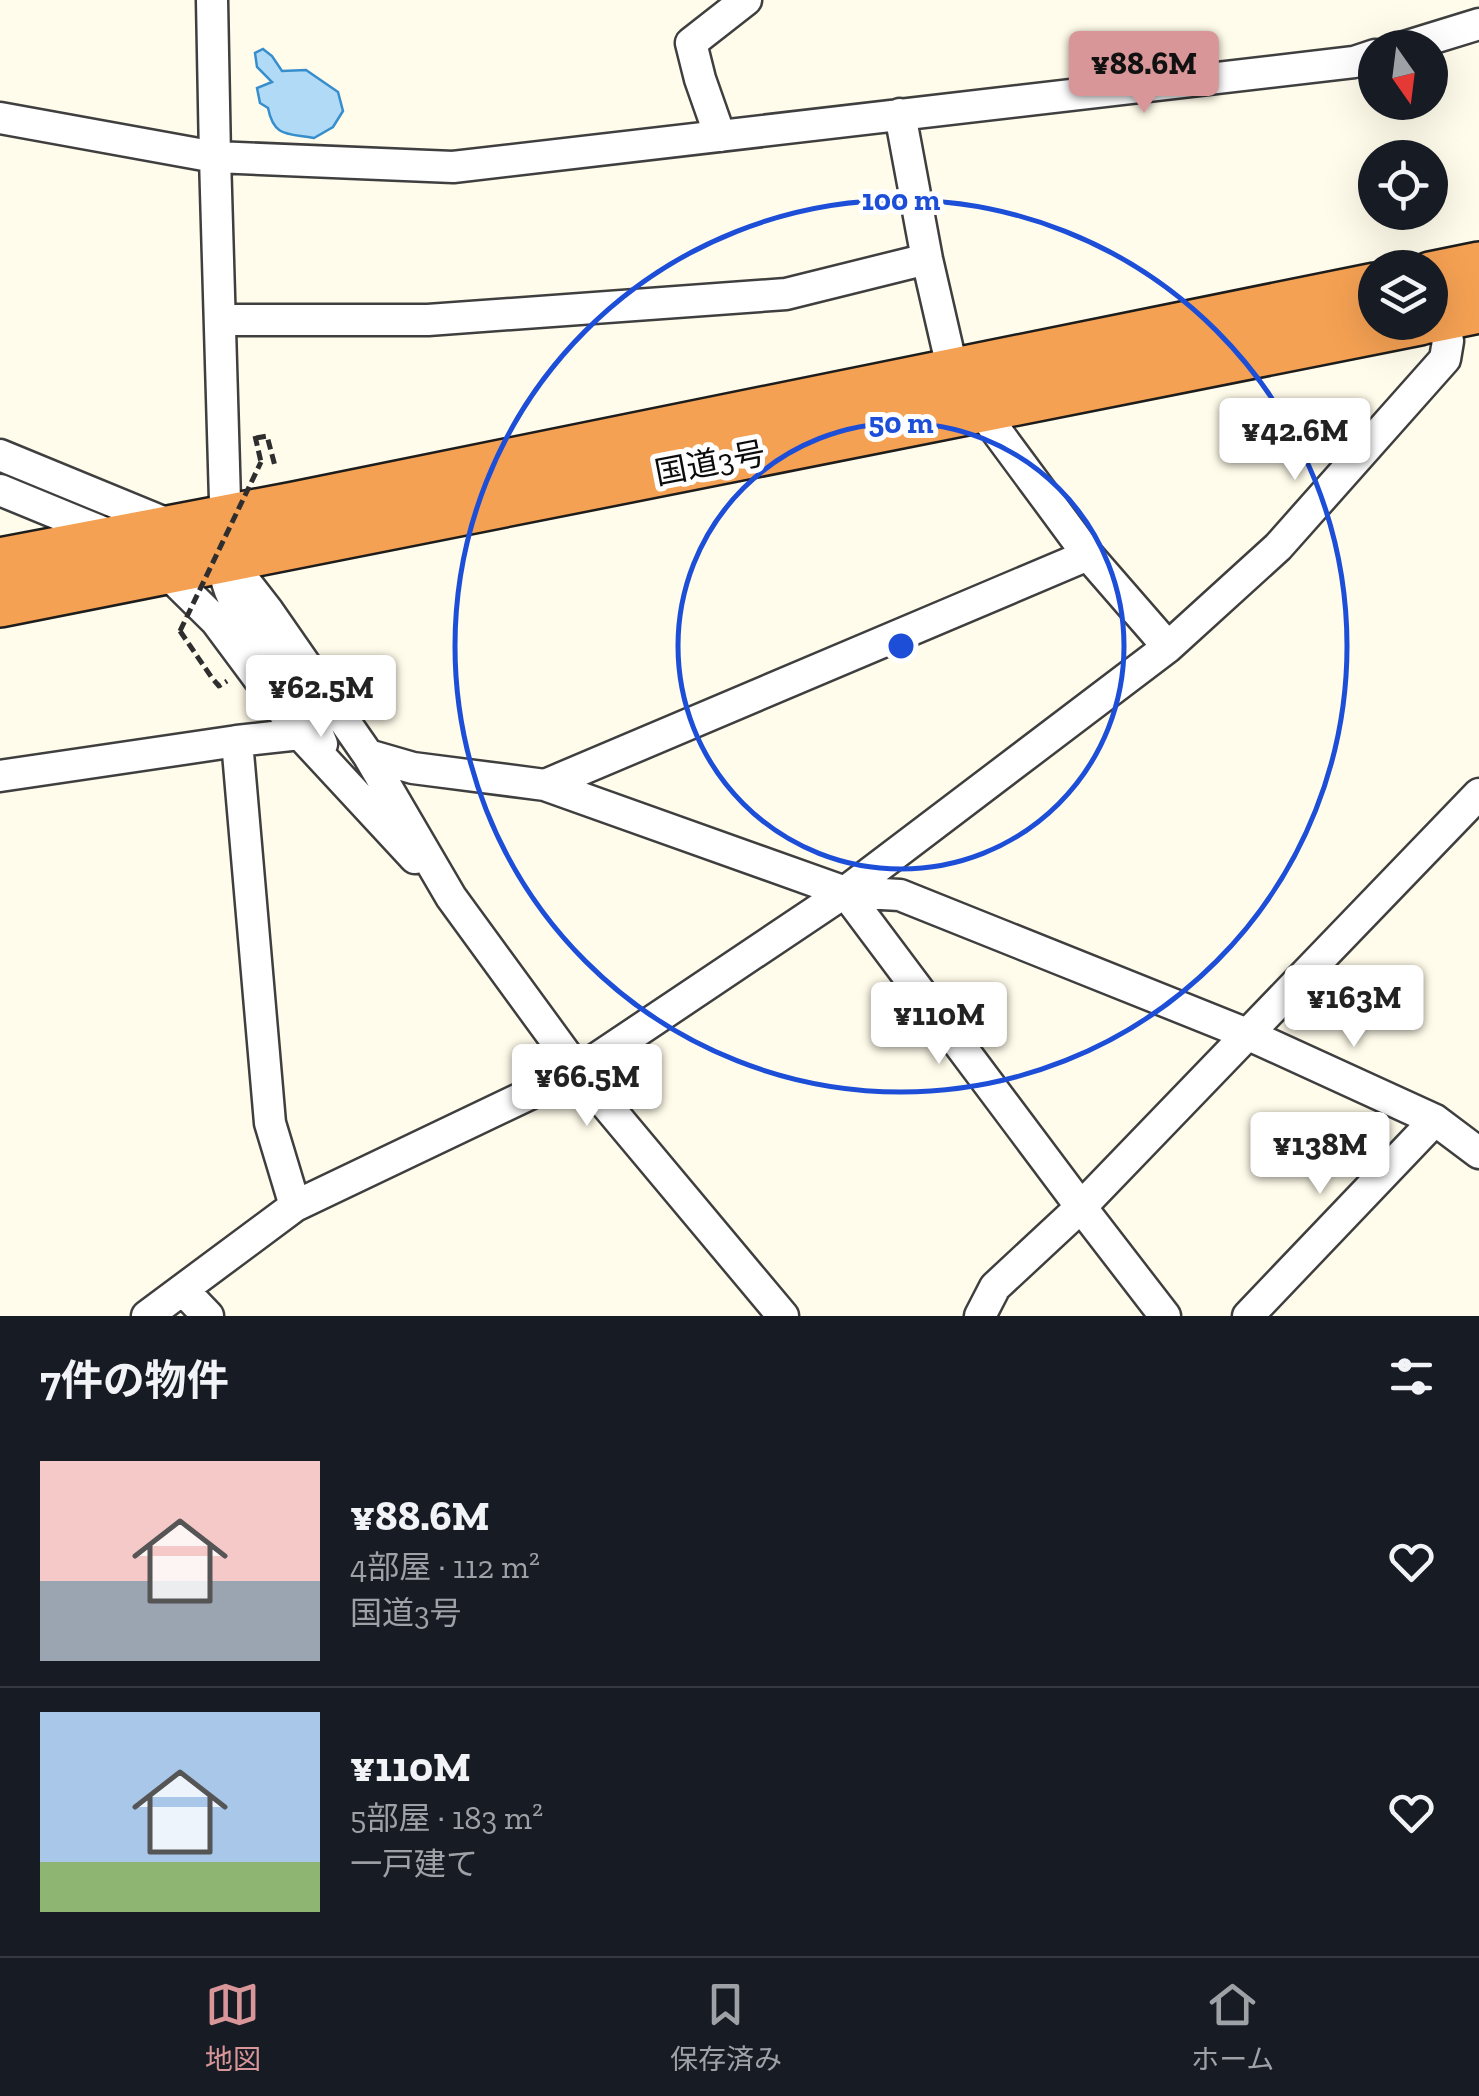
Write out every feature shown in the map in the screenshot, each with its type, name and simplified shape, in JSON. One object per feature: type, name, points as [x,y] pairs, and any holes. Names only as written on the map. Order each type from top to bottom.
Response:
[{"type":"highway","points":[[1448,271],[1479,265]]},
{"type":"highway","name":"国道3号","points":[[2,599],[166,570],[226,538],[272,488],[953,372],[1358,289]]},
{"type":"highway","name":"国道3号","points":[[2,599],[116,538],[175,527],[226,538],[302,544],[1358,335]]},
{"type":"street","points":[[212,0],[225,574],[230,592],[245,616],[300,692],[332,770]]},
{"type":"street","points":[[720,136],[691,43],[746,0]]},
{"type":"street","points":[[1448,34],[1479,24]]},
{"type":"street","points":[[0,118],[216,157],[452,167],[1358,61]]},
{"type":"street","points":[[900,114],[953,372],[1088,555],[1168,647]]},
{"type":"street","points":[[221,320],[428,320],[786,294],[927,259]]},
{"type":"street","points":[[147,1316],[295,1206],[578,1071],[845,892],[1168,647],[1278,546],[1446,358],[1448,340]]},
{"type":"street","points":[[0,454],[175,527]]},
{"type":"street","points":[[0,490],[116,538],[145,552],[166,570],[216,621],[300,734],[451,896]]},
{"type":"street","points":[[226,538],[268,612],[368,755],[451,896],[578,1071],[765,1309]]},
{"type":"street","points":[[268,612],[264,586],[268,573],[302,544]]},
{"type":"street","points":[[545,785],[1088,555]]},
{"type":"street","points":[[0,776],[300,734]]},
{"type":"street","points":[[237,742],[270,1123],[295,1206]]},
{"type":"street","points":[[368,755],[413,768],[545,785],[845,892],[900,895],[1248,1034],[1436,1120],[1479,1153]]},
{"type":"street","points":[[980,1316],[995,1288],[1081,1208],[1479,794]]},
{"type":"street","points":[[845,892],[1165,1316]]},
{"type":"street","points":[[1248,1316],[1436,1120]]},
{"type":"street","points":[[183,1290],[208,1316]]},
{"type":"path","points":[[256,438],[267,436],[272,488]]},
{"type":"path","points":[[228,680],[219,686],[180,631],[260,462]]},
{"type":"water","points":[[263,49],[282,71],[306,70],[338,92],[343,111],[333,127],[314,138],[284,132],[274,125],[268,108],[260,103],[257,88],[272,82],[257,67],[255,53]]}]
